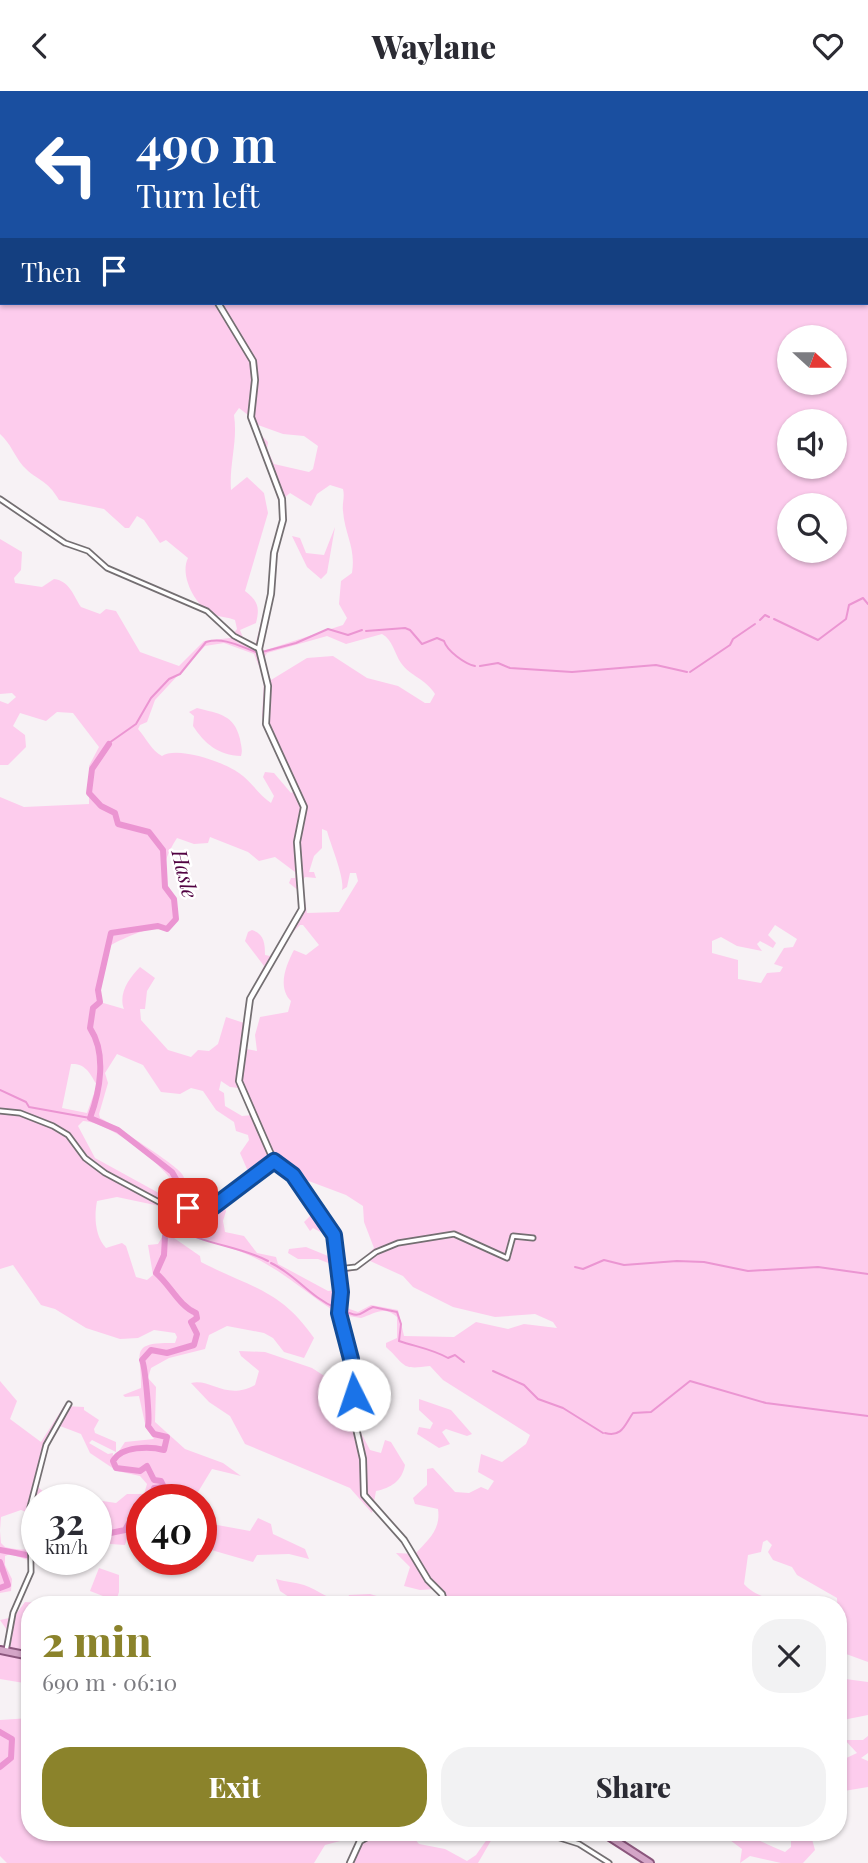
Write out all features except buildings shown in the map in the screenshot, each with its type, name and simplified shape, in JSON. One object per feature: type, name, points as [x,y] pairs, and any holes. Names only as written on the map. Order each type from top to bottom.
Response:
[{"type":"main road","points":[[3,1651],[21,1654]]},
{"type":"main road","points":[[616,1841],[650,1863]]},
{"type":"street","points":[[219,305],[253,361],[255,380],[251,417],[276,477],[283,506],[259,649],[268,686],[266,724],[304,807],[296,842],[302,909],[253,992],[239,1076],[243,1094],[259,1121],[274,1161],[293,1175],[331,1231],[339,1269],[339,1313],[351,1359],[356,1428],[363,1459],[364,1495],[404,1540],[428,1580],[443,1596]]},
{"type":"street","points":[[0,499],[65,543],[88,551],[107,568],[207,611],[234,636],[259,649]]},
{"type":"street","points":[[0,1111],[20,1113],[53,1126],[68,1135],[85,1159],[104,1173],[159,1202],[205,1213],[274,1161]]},
{"type":"street","points":[[339,1269],[353,1269],[376,1252],[406,1241],[456,1234],[507,1258],[512,1237],[533,1238]]},
{"type":"street","points":[[21,1596],[29,1580],[32,1557],[30,1507],[48,1439],[69,1404]]},
{"type":"street","points":[[3,1651],[13,1613],[21,1596]]},
{"type":"street","points":[[350,1863],[361,1841]]},
{"type":"street","points":[[570,1841],[609,1863]]},
{"type":"shaded area","points":[[0,305],[868,305],[868,1662],[847,1654],[847,1596],[834,1596],[797,1575],[792,1567],[773,1560],[768,1552],[772,1545],[767,1540],[763,1542],[761,1552],[748,1555],[744,1584],[762,1596],[440,1596],[435,1589],[420,1590],[404,1586],[410,1567],[396,1553],[415,1554],[438,1523],[438,1509],[415,1504],[413,1498],[427,1485],[427,1469],[433,1468],[455,1492],[469,1493],[481,1487],[488,1490],[494,1481],[478,1472],[481,1454],[502,1462],[526,1444],[530,1435],[443,1380],[430,1366],[408,1367],[401,1362],[386,1347],[386,1343],[397,1338],[397,1317],[388,1312],[379,1311],[361,1318],[342,1315],[351,1344],[358,1390],[352,1391],[349,1362],[334,1311],[284,1275],[251,1256],[177,1232],[174,1238],[200,1256],[201,1262],[276,1299],[289,1309],[314,1338],[304,1358],[284,1352],[273,1338],[264,1333],[227,1326],[209,1335],[205,1349],[169,1358],[151,1368],[148,1378],[156,1387],[155,1422],[185,1449],[223,1463],[241,1476],[212,1469],[203,1484],[147,1484],[140,1476],[117,1471],[90,1453],[81,1434],[60,1426],[47,1446],[39,1484],[21,1484],[21,1510],[1,1517],[0,1530],[0,1381],[17,1401],[10,1419],[41,1442],[64,1406],[84,1407],[84,1410],[99,1420],[94,1429],[95,1433],[116,1442],[116,1452],[92,1440],[89,1443],[108,1454],[113,1453],[112,1463],[116,1466],[119,1451],[125,1442],[154,1439],[146,1428],[139,1396],[123,1395],[141,1388],[140,1352],[150,1345],[175,1343],[177,1337],[175,1333],[154,1330],[138,1338],[120,1339],[86,1328],[55,1309],[41,1305],[13,1265],[0,1269],[0,797],[24,807],[89,804],[89,766],[99,747],[73,713],[57,712],[46,721],[20,713],[13,726],[25,735],[26,747],[8,765],[0,765],[0,701],[8,704],[16,697],[12,693],[0,694],[0,539],[22,552],[21,570],[14,578],[15,583],[42,587],[54,579],[59,580],[68,586],[81,607],[100,614],[106,609],[116,611],[140,652],[179,666],[204,641],[230,638],[237,629],[235,620],[214,615],[195,598],[186,573],[188,558],[166,540],[160,543],[144,520],[137,516],[129,528],[125,528],[104,509],[59,500],[46,484],[28,471],[0,434]],"holes":[[[239,408],[248,415],[268,463],[281,511],[267,599],[255,646],[244,640],[240,630],[256,623],[257,605],[245,591],[268,513],[264,493],[247,477],[231,490],[234,415]],[[258,425],[283,434],[304,436],[318,446],[313,469],[309,472],[274,464],[267,449],[268,442],[258,432]],[[330,485],[343,489],[344,520],[353,564],[352,573],[341,581],[339,604],[347,618],[343,625],[263,651],[264,628],[273,595],[276,554],[284,518],[284,498],[290,493],[311,506],[317,494]],[[382,634],[389,640],[405,667],[435,694],[430,703],[425,703],[398,686],[367,678],[333,656],[307,658],[271,680],[263,660],[267,653],[327,636],[346,644]],[[224,643],[254,654],[264,679],[262,716],[273,748],[278,752],[295,791],[291,793],[274,773],[265,772],[263,777],[274,796],[271,803],[243,776],[223,764],[189,754],[158,754],[138,729],[147,722],[155,700],[205,646]],[[322,829],[327,831],[342,890],[347,887],[350,873],[356,873],[358,881],[339,912],[307,913],[302,882],[305,877],[316,878],[314,872],[309,872],[314,856],[322,848]],[[210,837],[248,852],[259,861],[275,857],[295,872],[295,878],[291,878],[289,883],[299,891],[300,907],[297,917],[270,956],[265,955],[264,943],[259,934],[252,930],[248,932],[245,941],[264,966],[248,998],[244,1023],[226,1017],[218,1044],[209,1051],[198,1050],[191,1057],[168,1050],[141,1020],[140,1009],[145,1009],[147,991],[155,978],[140,967],[126,986],[122,998],[124,1009],[100,1002],[98,990],[105,949],[136,934],[153,929],[167,929],[175,924],[177,913],[165,878],[165,867],[168,854],[177,838],[194,844],[208,843]],[[303,925],[319,945],[306,955],[294,950],[284,976],[284,989],[291,1001],[288,1012],[260,1017],[255,1035],[257,1051],[246,1049],[251,1000],[285,940]],[[775,925],[797,939],[793,947],[784,948],[774,964],[783,967],[780,972],[767,973],[761,983],[738,979],[738,960],[712,953],[712,941],[721,937],[737,946],[762,951],[757,944],[760,941],[773,948],[776,943],[768,935]],[[117,1054],[143,1065],[161,1092],[180,1094],[191,1088],[203,1091],[216,1110],[234,1122],[236,1131],[248,1135],[249,1140],[240,1153],[250,1176],[212,1205],[197,1203],[178,1170],[100,1118],[108,1083],[105,1073]],[[71,1064],[84,1067],[97,1085],[87,1113],[62,1108]],[[221,1081],[230,1087],[239,1088],[253,1115],[242,1116],[225,1106],[224,1093],[219,1090]],[[83,1121],[110,1130],[141,1150],[168,1176],[181,1199],[166,1197],[95,1158],[78,1126]],[[274,1169],[281,1170],[298,1185],[314,1212],[304,1222],[310,1231],[313,1228],[328,1236],[332,1247],[328,1256],[306,1247],[289,1249],[288,1253],[298,1259],[318,1259],[336,1266],[337,1290],[328,1291],[278,1264],[276,1257],[257,1253],[244,1236],[225,1232],[223,1221],[226,1211],[222,1203],[252,1180]],[[306,1180],[346,1195],[363,1206],[364,1222],[374,1248],[356,1266],[348,1267],[340,1262],[337,1240],[306,1191]],[[117,1197],[174,1211],[173,1219],[158,1244],[148,1245],[153,1275],[147,1280],[136,1277],[126,1246],[122,1243],[106,1248],[100,1238],[96,1220],[97,1201]],[[368,1260],[403,1276],[413,1287],[453,1307],[495,1317],[535,1314],[553,1322],[557,1328],[524,1324],[508,1329],[476,1322],[454,1337],[404,1336],[398,1310],[371,1305],[358,1312],[341,1306],[344,1289],[341,1274],[355,1270]]]},
{"type":"shaded area","points":[[335,527],[327,573],[321,579],[307,567],[292,536],[300,538],[306,553],[324,555]]},
{"type":"shaded area","points":[[197,708],[224,716],[234,724],[240,739],[241,756],[219,751],[202,738],[193,726],[194,716],[189,712]]},
{"type":"shaded area","points":[[239,1351],[265,1352],[312,1368],[351,1393],[358,1427],[370,1450],[381,1453],[385,1440],[391,1442],[405,1465],[395,1483],[376,1491],[372,1513],[350,1488],[245,1444],[230,1416],[209,1402],[191,1383],[205,1383],[236,1391],[255,1385],[259,1371],[241,1356]]},
{"type":"shaded area","points":[[419,1399],[451,1410],[472,1434],[467,1436],[446,1429],[442,1432],[450,1444],[439,1448],[417,1434],[419,1427],[430,1429],[433,1423],[419,1410]]},
{"type":"shaded area","points":[[126,1495],[125,1545],[112,1544],[112,1502],[116,1503]]},
{"type":"shaded area","points":[[258,1518],[271,1524],[273,1534],[305,1549],[309,1559],[289,1554],[257,1555],[253,1562],[217,1552],[217,1525],[250,1531]]},
{"type":"shaded area","points":[[0,1531],[1,1543],[5,1547],[21,1549],[21,1558],[10,1554],[5,1556],[5,1565],[12,1579],[11,1591],[0,1593]]},
{"type":"shaded area","points":[[112,1573],[119,1575],[118,1596],[103,1596],[90,1591],[96,1575],[112,1575]]},
{"type":"shaded area","points":[[276,1579],[304,1585],[327,1596],[288,1596],[280,1591]]},
{"type":"shaded area","points":[[349,1595],[377,1596],[349,1596]]},
{"type":"shaded area","points":[[21,1607],[21,1682],[0,1679],[0,1648],[8,1645],[11,1636],[0,1620],[14,1617]]},
{"type":"shaded area","points":[[847,1679],[868,1682],[868,1715],[847,1719]]},
{"type":"shaded area","points":[[21,1719],[21,1841],[340,1841],[325,1845],[314,1863],[7,1863],[0,1856],[0,1720]]},
{"type":"shaded area","points":[[868,1736],[868,1753],[861,1758],[868,1761],[868,1787],[847,1790],[847,1758],[857,1753],[847,1740],[863,1740]]},
{"type":"shaded area","points":[[359,1841],[416,1841],[419,1844],[445,1849],[467,1861],[476,1855],[486,1841],[491,1841],[478,1863],[347,1863]]},
{"type":"shaded area","points":[[731,1841],[761,1841],[785,1852],[791,1847],[791,1841],[812,1841],[815,1850],[803,1863],[781,1863],[750,1856],[740,1863],[742,1849]]},
{"type":"waterway","points":[[774,619],[818,640],[846,619],[849,605],[863,598],[868,604]]},
{"type":"waterway","points":[[760,620],[765,615],[769,617]]},
{"type":"waterway","points":[[690,672],[755,624]]},
{"type":"waterway","points":[[366,631],[405,628],[422,644],[437,638],[444,641],[457,657],[475,666]]},
{"type":"waterway","points":[[262,652],[296,643],[328,629],[348,635],[362,630]]},
{"type":"waterway","points":[[109,743],[136,724],[151,698],[169,679],[180,674],[206,642],[225,641],[256,652]]},
{"type":"waterway","points":[[480,666],[498,663],[510,668],[572,672],[656,665],[687,672]]},
{"type":"waterway","name":"Hasle","points":[[109,744],[92,769],[89,793],[101,806],[115,813],[118,824],[149,832],[163,850],[165,887],[174,899],[176,919],[167,929],[158,926],[111,933],[98,990],[100,1002],[93,1008],[90,1028],[99,1049],[100,1061],[97,1096],[90,1118],[118,1130],[172,1172],[189,1202]]},
{"type":"waterway","name":"Hasle","points":[[0,1090],[26,1102],[29,1107],[90,1118]]},
{"type":"waterway","name":"Hasle","points":[[162,1484],[154,1480],[147,1466],[140,1471],[116,1468],[113,1461],[122,1452],[129,1450],[164,1450],[167,1437],[154,1434],[148,1426],[142,1360],[151,1350],[167,1353],[194,1345],[197,1334],[191,1322],[197,1318],[196,1313],[185,1306],[156,1273],[164,1255],[165,1236],[184,1216]]},
{"type":"waterway","points":[[173,1225],[195,1237],[268,1261]]},
{"type":"waterway","points":[[575,1267],[583,1269],[604,1260],[624,1265],[677,1261],[704,1262],[748,1271],[818,1267],[868,1274]]},
{"type":"waterway","points":[[271,1263],[336,1308]]},
{"type":"waterway","points":[[342,1310],[356,1315],[373,1307],[397,1312],[401,1324],[399,1341],[448,1358],[455,1355],[464,1362]]},
{"type":"waterway","points":[[493,1371],[524,1385],[538,1399],[563,1408],[603,1433]]},
{"type":"waterway","points":[[605,1433],[619,1432],[633,1413],[651,1412],[690,1381],[766,1403],[868,1416]]},
{"type":"waterway","name":"Hasle","points":[[112,1533],[126,1528]]},
{"type":"waterway","name":"Hasle","points":[[0,1550],[21,1554]]},
{"type":"waterway","name":"Hasle","points":[[0,1562],[8,1585],[0,1588]]},
{"type":"waterway","name":"Hasle","points":[[0,1732],[12,1739],[11,1758],[0,1767]]},
{"type":"route","points":[[188,1208],[205,1213],[274,1161],[293,1175],[334,1235],[341,1292],[339,1313],[351,1359],[354,1395]]}]
